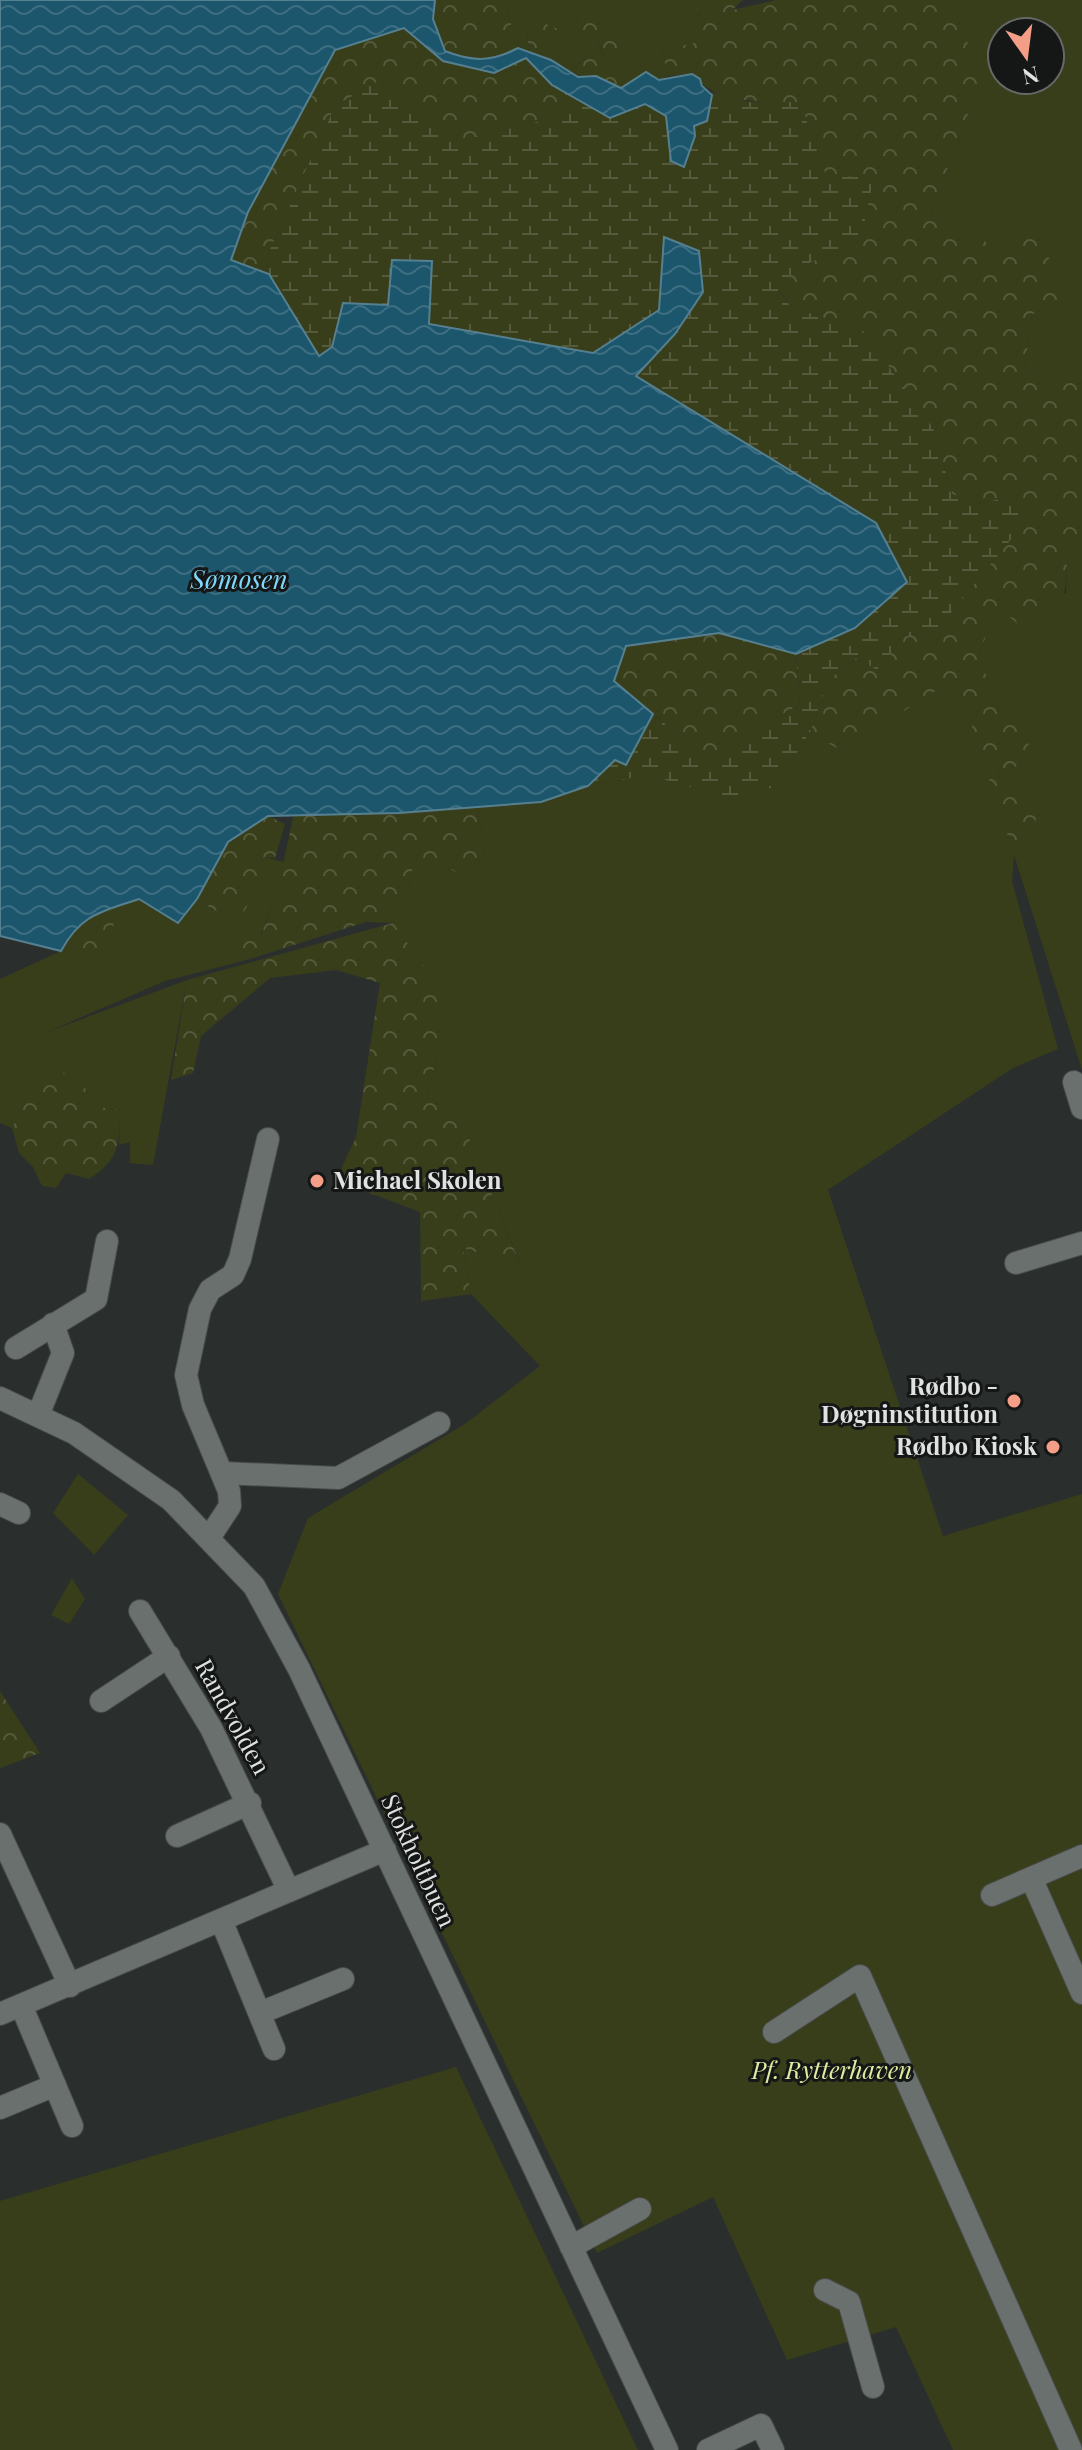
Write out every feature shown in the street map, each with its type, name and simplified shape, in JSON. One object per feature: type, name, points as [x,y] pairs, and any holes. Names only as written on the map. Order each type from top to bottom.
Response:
[{"type":"street","points":[[1074,1082],[1082,1108]]},
{"type":"street","points":[[209,1538],[230,1506],[224,1473],[193,1405],[186,1375],[200,1309],[210,1290],[233,1275],[240,1259],[268,1139]]},
{"type":"street","points":[[16,1348],[96,1299],[107,1241]]},
{"type":"street","points":[[1016,1263],[1082,1243]]},
{"type":"street","points":[[39,1413],[63,1353],[53,1324]]},
{"type":"street","name":"Stokholtbuen","points":[[0,1398],[39,1413],[131,1469],[171,1500],[254,1586],[299,1669],[667,2450]]},
{"type":"street","points":[[224,1473],[338,1478],[439,1423]]},
{"type":"street","name":"Randvolden","points":[[140,1611],[169,1656],[250,1803],[289,1891]]},
{"type":"street","name":"Randvolden","points":[[101,1701],[169,1656]]},
{"type":"street","name":"Randvolden","points":[[177,1836],[250,1803]]},
{"type":"street","points":[[0,1834],[70,1986]]},
{"type":"street","points":[[72,2126],[55,2085],[10,2009],[385,1850]]},
{"type":"street","points":[[992,1895],[1082,1856]]},
{"type":"street","points":[[1032,1880],[1082,1993]]},
{"type":"street","points":[[221,1920],[274,2049]]},
{"type":"street","points":[[774,2032],[860,1976],[1071,2450]]},
{"type":"street","points":[[260,2013],[343,1979]]},
{"type":"street","points":[[0,2108],[55,2085]]},
{"type":"street","points":[[571,2247],[640,2209]]},
{"type":"street","points":[[825,2290],[849,2302],[873,2387]]},
{"type":"street","points":[[708,2450],[761,2425],[773,2450]]},
{"type":"green space","points":[[435,0],[504,0],[518,48],[499,56],[482,58],[445,51],[433,19]]},
{"type":"green space","points":[[504,0],[692,0],[702,23],[699,43],[661,50],[669,76],[659,80],[651,62],[636,69],[618,65],[609,38],[589,8],[576,19],[581,33],[598,41],[604,57],[589,55],[570,73],[551,60],[563,42],[527,33],[529,52],[518,48]]},
{"type":"green space","points":[[692,0],[743,0],[732,10],[776,0],[950,0],[982,77],[930,215],[997,247],[1029,222],[1072,300],[1032,314],[1024,373],[1082,384],[1082,550],[1067,552],[1064,593],[1055,607],[1019,625],[997,606],[979,655],[1000,713],[1021,718],[1034,763],[998,770],[1002,790],[1039,786],[1033,847],[1013,852],[956,678],[841,751],[810,732],[829,679],[856,658],[879,671],[903,636],[936,631],[1015,496],[977,504],[952,494],[933,428],[863,331],[791,307],[779,290],[794,270],[861,239],[826,176],[800,102],[741,100],[714,91],[692,74],[669,76],[661,50],[699,42],[702,23]]},
{"type":"green space","points":[[950,0],[1082,0],[1082,384],[1024,373],[1032,314],[1029,223],[997,247],[930,215],[982,77]]},
{"type":"green space","points":[[589,8],[607,18],[609,38],[625,48],[618,65],[636,69],[651,61],[659,80],[643,73],[641,78],[621,88],[596,76],[578,77],[570,73],[589,55],[604,56],[598,41],[581,34],[576,19]]},
{"type":"green space","points":[[541,22],[558,29],[563,42],[551,60],[529,52],[527,32]]},
{"type":"green space","points":[[405,27],[443,61],[494,73],[526,58],[552,85],[566,92],[554,118],[463,141],[380,81],[335,106],[266,258],[269,274],[231,260],[248,212],[335,50]]},
{"type":"green space","points":[[380,80],[463,140],[554,118],[566,92],[610,118],[645,104],[667,116],[671,161],[684,166],[695,136],[694,126],[712,92],[749,102],[800,102],[826,176],[874,177],[861,239],[794,270],[779,291],[791,307],[863,331],[933,428],[952,494],[977,504],[1015,496],[1030,516],[936,631],[903,636],[879,671],[856,658],[829,679],[810,732],[776,786],[738,801],[649,775],[588,786],[615,760],[626,765],[653,714],[707,759],[800,704],[796,654],[855,628],[876,523],[636,376],[675,334],[703,292],[699,251],[664,238],[659,310],[593,353],[429,324],[393,260],[388,306],[343,303],[332,347],[319,357],[269,274],[266,258],[335,106]]},
{"type":"green space","name":"Pf. Rytterhaven","points":[[1082,550],[1082,1070],[1014,855],[1012,881],[1058,1049],[1013,1068],[828,1190],[943,1536],[1082,1494],[1082,2450],[953,2450],[896,2327],[787,2360],[713,2197],[597,2253],[278,1594],[308,1518],[465,1424],[540,1366],[471,1294],[463,1248],[521,1265],[462,1122],[427,1096],[438,1052],[393,923],[366,922],[409,887],[414,861],[439,862],[462,876],[485,853],[477,807],[541,802],[588,786],[649,775],[738,801],[776,786],[810,732],[841,751],[956,678],[1013,851],[1039,786],[1002,790],[998,770],[1034,762],[1000,713],[979,655],[997,605],[1066,593],[1067,552]]},
{"type":"green space","points":[[719,633],[796,654],[800,704],[707,759],[614,681],[626,646]]},
{"type":"green space","points":[[477,807],[485,853],[462,876],[440,863],[443,874],[429,878],[414,862],[409,887],[366,922],[247,960],[230,949],[252,928],[261,935],[276,897],[294,813],[399,813]]},
{"type":"green space","points":[[268,816],[285,824],[275,858],[264,857],[258,864],[258,890],[241,916],[214,910],[197,899],[228,842]]},
{"type":"green space","points":[[264,857],[284,862],[276,897],[260,936],[230,949],[247,960],[165,981],[47,1032],[187,980],[153,1165],[130,1163],[130,1142],[119,1145],[120,1110],[93,1106],[84,1085],[32,1086],[12,1128],[0,1123],[0,979],[61,951],[83,965],[113,921],[99,913],[139,899],[177,923],[197,899],[214,910],[248,901],[258,890],[258,864]]},
{"type":"green space","points":[[99,913],[113,921],[116,943],[83,966],[61,951],[73,928]]},
{"type":"green space","points":[[393,923],[438,985],[438,1052],[427,1096],[462,1121],[521,1266],[463,1248],[471,1294],[421,1301],[420,1212],[336,1180],[356,1137],[380,983],[336,970],[270,978],[201,1036],[193,1073],[171,1080],[187,980]]},
{"type":"green space","points":[[59,1070],[84,1085],[93,1106],[120,1110],[118,1142],[107,1165],[89,1179],[66,1173],[56,1188],[42,1186],[33,1167],[19,1153],[12,1128],[32,1086]]},
{"type":"green space","points":[[78,1474],[128,1515],[94,1555],[53,1513]]},
{"type":"green space","points":[[72,1578],[85,1599],[69,1624],[51,1615]]},
{"type":"green space","points":[[0,1691],[40,1753],[0,1768]]},
{"type":"green space","points":[[456,2067],[638,2450],[0,2450],[0,2201]]},
{"type":"water","name":"Sømosen","points":[[0,0],[435,0],[433,19],[445,51],[455,55],[473,59],[490,58],[518,48],[551,60],[578,77],[596,76],[621,88],[646,72],[659,80],[692,74],[700,79],[702,86],[712,95],[707,121],[694,126],[695,136],[684,167],[671,161],[666,116],[645,104],[610,118],[552,85],[526,58],[494,73],[443,61],[404,28],[335,50],[248,212],[231,260],[269,274],[319,356],[332,347],[343,303],[388,305],[392,260],[432,261],[429,324],[593,353],[659,310],[664,237],[699,251],[703,292],[675,334],[636,376],[876,523],[907,582],[855,628],[796,654],[719,633],[626,646],[614,681],[653,714],[626,765],[615,760],[588,786],[541,802],[399,813],[268,816],[228,842],[197,899],[178,923],[139,899],[103,911],[84,922],[61,951],[0,936]]},
{"type":"place","name":"Michael Skolen","points":[[317,1181]]},
{"type":"place","name":"Rødbo - Døgninstitution","points":[[1014,1401]]},
{"type":"place","name":"Rødbo Kiosk","points":[[1053,1447]]}]
